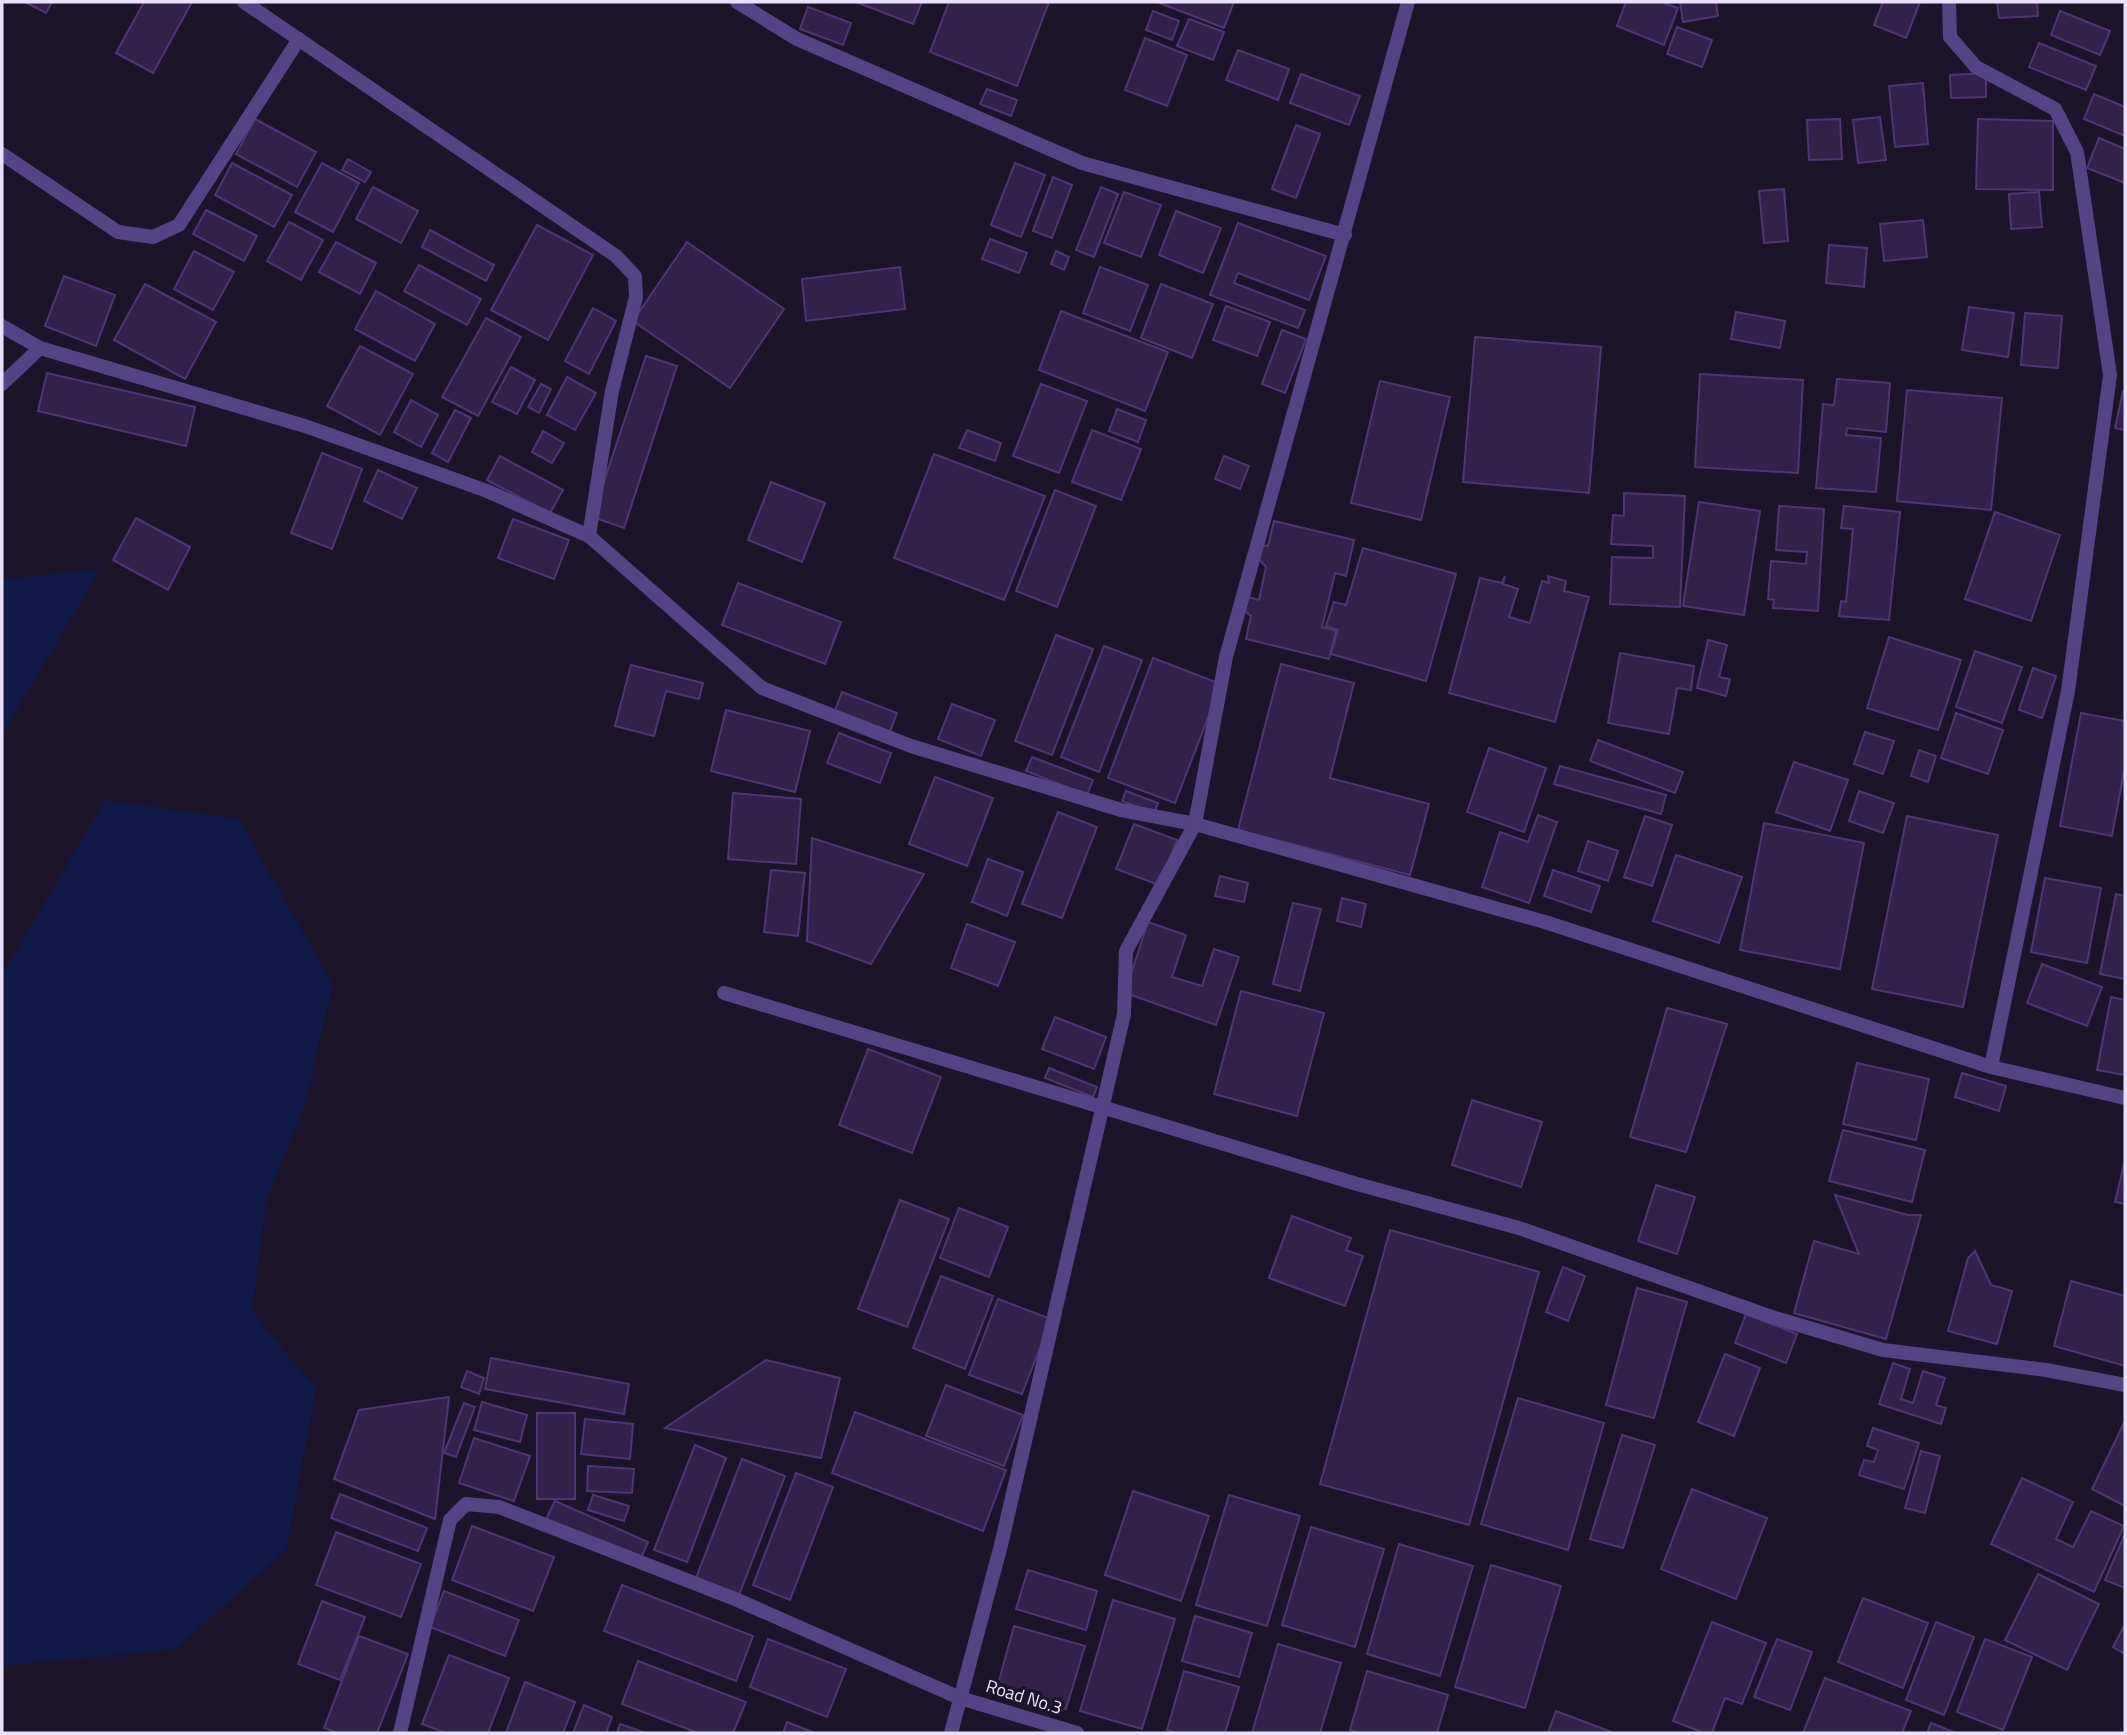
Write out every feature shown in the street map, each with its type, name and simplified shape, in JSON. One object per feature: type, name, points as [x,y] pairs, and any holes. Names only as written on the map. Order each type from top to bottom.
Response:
[{"type":"street","points":[[244,2],[616,256],[635,276],[636,297],[612,390],[589,536]]},
{"type":"street","points":[[737,2],[797,39],[1083,163],[1345,235]]},
{"type":"street","points":[[951,1733],[1000,1545],[1124,1014],[1126,951],[1195,824],[1226,657],[1408,2]]},
{"type":"street","points":[[1949,2],[1950,37],[1976,67],[2055,109],[2077,152],[2110,374],[2068,691],[1991,1067]]},
{"type":"street","points":[[2,154],[118,232],[153,237],[179,225],[299,39]]},
{"type":"street","points":[[2,326],[40,348],[304,426],[487,491],[589,536],[762,688],[911,746],[1121,810],[1195,824],[1545,922],[1991,1067],[2125,1098]]},
{"type":"street","points":[[2,384],[40,348]]},
{"type":"street","points":[[724,993],[1357,1184],[1519,1227],[1774,1318],[1883,1350],[2046,1370],[2125,1385]]},
{"type":"street","name":"Road No.3","points":[[400,1733],[450,1520],[466,1504],[499,1507],[722,1594],[960,1698],[1077,1733]]},
{"type":"shaded area","points":[[100,569],[2,735],[2,579]]},
{"type":"shaded area","points":[[105,800],[239,819],[333,985],[304,1106],[266,1201],[252,1311],[316,1389],[286,1550],[176,1649],[2,1666],[2,975]]},
{"type":"building","points":[[25,2],[52,2],[46,13]]},
{"type":"building","points":[[144,2],[192,2],[153,73],[116,53]]},
{"type":"building","points":[[856,2],[922,2],[913,24]]},
{"type":"building","points":[[949,2],[1049,2],[1017,86],[930,52]]},
{"type":"building","points":[[1157,2],[1234,2],[1224,28]]},
{"type":"building","points":[[1626,2],[1661,2],[1678,8],[1664,45],[1617,26]]},
{"type":"building","points":[[1680,2],[1716,2],[1718,16],[1683,22]]},
{"type":"building","points":[[1883,2],[1920,2],[1906,38],[1874,25]]},
{"type":"building","points":[[1997,2],[2037,2],[2038,16],[1999,18]]},
{"type":"building","points":[[808,7],[851,23],[843,45],[800,29]]},
{"type":"building","points":[[1153,11],[1179,21],[1172,40],[1146,30]]},
{"type":"building","points":[[2060,11],[2110,31],[2100,55],[2051,35]]},
{"type":"building","points":[[1189,19],[1224,32],[1213,60],[1177,46]]},
{"type":"building","points":[[1677,27],[1712,40],[1702,67],[1667,54]]},
{"type":"building","points":[[1145,38],[1187,55],[1167,106],[1125,90]]},
{"type":"building","points":[[2039,43],[2096,66],[2086,90],[2029,67]]},
{"type":"building","points":[[1238,50],[1289,69],[1278,100],[1226,80]]},
{"type":"building","points":[[1986,73],[1986,97],[1951,98],[1950,75]]},
{"type":"building","points":[[1301,74],[1360,96],[1349,125],[1290,103]]},
{"type":"building","points":[[1923,83],[1928,144],[1895,147],[1889,86]]},
{"type":"building","points":[[987,89],[1017,100],[1011,116],[980,104]]},
{"type":"building","points":[[2094,94],[2125,107],[2125,136],[2084,119]]},
{"type":"building","points":[[1880,117],[1886,160],[1858,163],[1853,120]]},
{"type":"building","points":[[255,119],[316,152],[297,187],[236,154]]},
{"type":"building","points":[[1840,119],[1842,159],[1809,160],[1807,120]]},
{"type":"building","points":[[1978,119],[2053,121],[2053,190],[1976,189]]},
{"type":"building","points":[[1296,125],[1320,134],[1296,198],[1272,189]]},
{"type":"building","points":[[2099,138],[2125,149],[2125,183],[2087,168]]},
{"type":"building","points":[[348,159],[371,172],[365,182],[342,170]]},
{"type":"building","points":[[232,163],[292,195],[274,227],[215,195]]},
{"type":"building","points":[[322,163],[359,183],[333,232],[295,212]]},
{"type":"building","points":[[1015,163],[1045,175],[1021,237],[991,225]]},
{"type":"building","points":[[1053,177],[1072,185],[1052,238],[1033,231]]},
{"type":"building","points":[[373,187],[418,211],[401,243],[356,219]]},
{"type":"building","points":[[1101,187],[1118,194],[1094,257],[1076,250]]},
{"type":"building","points":[[1784,189],[1788,241],[1764,243],[1759,191]]},
{"type":"building","points":[[1124,192],[1161,205],[1141,257],[1104,243]]},
{"type":"building","points":[[2039,192],[2042,227],[2011,229],[2009,194]]},
{"type":"building","points":[[206,210],[257,236],[244,261],[193,234]]},
{"type":"building","points":[[1176,211],[1221,228],[1203,273],[1159,255]]},
{"type":"building","points":[[1923,220],[1927,257],[1884,261],[1880,224]]},
{"type":"building","points":[[289,222],[323,240],[301,280],[267,261]]},
{"type":"building","points":[[1238,223],[1326,256],[1309,300],[1238,273],[1234,283],[1305,310],[1298,328],[1210,295]]},
{"type":"building","points":[[537,225],[593,255],[548,340],[491,310]]},
{"type":"building","points":[[430,230],[494,265],[486,281],[422,247]]},
{"type":"building","points":[[990,239],[1027,253],[1019,273],[982,259]]},
{"type":"building","points":[[336,242],[376,263],[360,294],[319,272]]},
{"type":"building","points":[[687,242],[784,309],[730,388],[633,321]]},
{"type":"building","points":[[1829,245],[1867,248],[1864,287],[1826,283]]},
{"type":"building","points":[[194,251],[234,272],[213,310],[174,289]]},
{"type":"building","points":[[1056,251],[1069,257],[1064,270],[1051,264]]},
{"type":"building","points":[[419,265],[481,299],[467,325],[404,291]]},
{"type":"building","points":[[900,267],[905,309],[806,321],[802,279]]},
{"type":"building","points":[[1100,267],[1148,285],[1130,331],[1083,313]]},
{"type":"building","points":[[64,276],[115,295],[96,346],[45,326]]},
{"type":"building","points":[[145,284],[216,322],[185,379],[114,340]]},
{"type":"building","points":[[1161,284],[1213,304],[1192,358],[1141,338]]},
{"type":"building","points":[[376,291],[435,324],[415,361],[355,329]]},
{"type":"building","points":[[1226,306],[1270,322],[1257,356],[1213,340]]},
{"type":"building","points":[[1969,307],[2014,313],[2008,357],[1962,350]]},
{"type":"building","points":[[593,308],[616,321],[589,374],[565,361]]},
{"type":"building","points":[[1061,311],[1168,352],[1145,411],[1039,370]]},
{"type":"building","points":[[1736,312],[1785,321],[1780,348],[1731,339]]},
{"type":"building","points":[[2025,313],[2062,316],[2058,368],[2021,365]]},
{"type":"building","points":[[486,318],[521,337],[478,416],[442,397]]},
{"type":"building","points":[[1282,330],[1306,339],[1285,393],[1262,384]]},
{"type":"building","points":[[1475,337],[1601,347],[1589,493],[1463,482]]},
{"type":"building","points":[[360,346],[413,374],[380,435],[327,406]]},
{"type":"building","points":[[646,356],[677,366],[624,528],[592,517]]},
{"type":"building","points":[[511,367],[535,380],[517,414],[492,402]]},
{"type":"building","points":[[47,373],[195,407],[186,446],[38,411]]},
{"type":"building","points":[[1700,374],[1803,380],[1798,473],[1695,467]]},
{"type":"building","points":[[567,377],[596,393],[575,430],[547,415]]},
{"type":"building","points":[[1837,379],[1890,383],[1886,432],[1847,428],[1846,435],[1881,438],[1876,492],[1816,488],[1823,404],[1834,405]]},
{"type":"building","points":[[1380,381],[1450,397],[1421,520],[1351,503]]},
{"type":"building","points":[[541,384],[551,389],[539,413],[528,407]]},
{"type":"building","points":[[1041,384],[1087,401],[1059,473],[1013,456]]},
{"type":"building","points":[[1907,390],[2002,398],[1991,510],[1897,501]]},
{"type":"building","points":[[2125,391],[2125,430],[2115,428]]},
{"type":"building","points":[[411,400],[438,415],[421,447],[394,432]]},
{"type":"building","points":[[1117,409],[1146,420],[1138,442],[1109,431]]},
{"type":"building","points":[[455,410],[471,418],[448,462],[432,453]]},
{"type":"building","points":[[967,430],[1001,443],[995,461],[959,448]]},
{"type":"building","points":[[1092,430],[1141,449],[1121,500],[1072,482]]},
{"type":"building","points":[[543,431],[564,443],[552,463],[532,452]]},
{"type":"building","points":[[322,453],[362,469],[332,549],[291,533]]},
{"type":"building","points":[[934,454],[1045,496],[1004,600],[894,558]]},
{"type":"building","points":[[500,456],[563,490],[550,513],[487,480]]},
{"type":"building","points":[[1224,456],[1249,466],[1240,489],[1215,479]]},
{"type":"building","points":[[378,470],[417,488],[402,519],[364,501]]},
{"type":"building","points":[[771,482],[825,503],[802,562],[748,540]]},
{"type":"building","points":[[1055,490],[1096,506],[1057,607],[1016,591]]},
{"type":"building","points":[[1624,493],[1685,496],[1680,607],[1610,604],[1612,557],[1653,558],[1653,546],[1611,544],[1613,515],[1624,516]]},
{"type":"building","points":[[1699,502],[1760,511],[1744,615],[1683,606]]},
{"type":"building","points":[[1779,506],[1824,509],[1818,611],[1773,608],[1774,600],[1768,599],[1771,561],[1806,564],[1807,552],[1776,550]]},
{"type":"building","points":[[1844,506],[1900,512],[1889,620],[1839,616],[1841,601],[1846,602],[1853,529],[1841,528]]},
{"type":"building","points":[[1995,512],[2060,535],[2031,621],[1965,599]]},
{"type":"building","points":[[136,518],[190,547],[168,590],[113,560]]},
{"type":"building","points":[[513,519],[569,540],[554,579],[498,558]]},
{"type":"building","points":[[1274,521],[1354,540],[1346,576],[1335,573],[1322,627],[1336,631],[1329,659],[1246,639],[1251,616],[1242,609],[1245,596],[1259,600],[1266,567],[1256,556],[1262,545],[1268,546]]},
{"type":"building","points":[[1363,548],[1456,574],[1426,681],[1331,654],[1338,630],[1326,626],[1334,602],[1346,605]]},
{"type":"building","points":[[1505,576],[1503,584],[1518,589],[1509,617],[1530,623],[1542,581],[1549,583],[1548,576],[1566,581],[1564,591],[1589,597],[1555,722],[1449,693],[1480,578],[1502,583]]},
{"type":"building","points":[[738,583],[841,622],[825,664],[722,625]]},
{"type":"building","points":[[1056,635],[1093,649],[1052,755],[1015,741]]},
{"type":"building","points":[[1889,637],[1961,660],[1938,730],[1867,708]]},
{"type":"building","points":[[1708,640],[1727,645],[1719,677],[1730,679],[1726,696],[1697,688]]},
{"type":"building","points":[[1104,646],[1142,660],[1099,772],[1061,757]]},
{"type":"building","points":[[1975,651],[2022,667],[2002,723],[1956,707]]},
{"type":"building","points":[[1620,653],[1694,666],[1691,690],[1677,688],[1669,734],[1608,723]]},
{"type":"building","points":[[1153,658],[1221,684],[1175,803],[1108,778]]},
{"type":"building","points":[[1281,664],[1354,683],[1330,778],[1429,804],[1410,875],[1238,830]]},
{"type":"building","points":[[631,665],[703,683],[699,699],[666,691],[654,736],[615,726]]},
{"type":"building","points":[[2033,668],[2056,676],[2042,718],[2019,710]]},
{"type":"building","points":[[842,692],[897,713],[889,734],[834,713]]},
{"type":"building","points":[[952,704],[995,720],[981,756],[938,739]]},
{"type":"building","points":[[726,710],[810,731],[795,792],[711,771]]},
{"type":"building","points":[[1956,713],[2003,730],[1988,774],[1941,758]]},
{"type":"building","points":[[2081,713],[2125,721],[2125,766],[2112,836],[2060,826]]},
{"type":"building","points":[[1865,732],[1894,741],[1883,774],[1854,764]]},
{"type":"building","points":[[839,733],[891,753],[880,783],[827,763]]},
{"type":"building","points":[[1598,740],[1683,772],[1675,793],[1590,761]]},
{"type":"building","points":[[1489,748],[1546,768],[1524,832],[1467,812]]},
{"type":"building","points":[[1919,750],[1936,756],[1928,782],[1911,776]]},
{"type":"building","points":[[1032,757],[1093,780],[1087,795],[1026,771]]},
{"type":"building","points":[[1794,762],[1848,780],[1830,831],[1776,812]]},
{"type":"building","points":[[1560,766],[1666,795],[1661,814],[1554,784]]},
{"type":"building","points":[[935,777],[993,798],[967,866],[909,844]]},
{"type":"building","points":[[1126,791],[1158,803],[1154,813],[1122,801]]},
{"type":"building","points":[[1859,791],[1894,803],[1883,833],[1849,821]]},
{"type":"building","points":[[733,793],[801,799],[796,864],[728,859]]},
{"type":"building","points":[[1058,812],[1097,827],[1062,918],[1022,904]]},
{"type":"building","points":[[1538,815],[1557,822],[1529,903],[1482,887],[1500,832],[1528,842]]},
{"type":"building","points":[[1645,816],[1672,825],[1652,886],[1624,877]]},
{"type":"building","points":[[1907,816],[1998,835],[1963,1007],[1872,989]]},
{"type":"building","points":[[1764,823],[1864,843],[1840,969],[1740,950]]},
{"type":"building","points":[[1134,824],[1177,840],[1159,885],[1116,869]]},
{"type":"building","points":[[812,838],[924,874],[871,964],[807,941]]},
{"type":"building","points":[[1588,841],[1618,851],[1608,881],[1578,871]]},
{"type":"building","points":[[1676,855],[1742,877],[1719,943],[1653,921]]},
{"type":"building","points":[[988,859],[1023,872],[1007,916],[972,902]]},
{"type":"building","points":[[771,870],[805,873],[798,936],[764,932]]},
{"type":"building","points":[[1553,870],[1600,886],[1591,912],[1544,896]]},
{"type":"building","points":[[1220,876],[1248,883],[1244,902],[1215,896]]},
{"type":"building","points":[[2045,878],[2101,888],[2087,963],[2031,952]]},
{"type":"building","points":[[2116,894],[2125,896],[2125,979],[2100,974]]},
{"type":"building","points":[[1342,898],[1366,904],[1361,927],[1337,921]]},
{"type":"building","points":[[1293,903],[1321,909],[1300,991],[1273,984]]},
{"type":"building","points":[[1148,922],[1186,935],[1172,977],[1202,986],[1214,949],[1239,957],[1216,1025],[1125,993]]},
{"type":"building","points":[[967,924],[1015,942],[998,986],[951,968]]},
{"type":"building","points":[[2042,964],[2102,987],[2087,1026],[2027,1003]]},
{"type":"building","points":[[1241,991],[1324,1013],[1297,1116],[1214,1094]]},
{"type":"building","points":[[2111,997],[2125,1000],[2125,1075],[2097,1070]]},
{"type":"building","points":[[1667,1008],[1727,1024],[1686,1152],[1630,1137]]},
{"type":"building","points":[[1055,1017],[1106,1037],[1094,1069],[1042,1049]]},
{"type":"building","points":[[868,1049],[941,1077],[912,1153],[839,1125]]},
{"type":"building","points":[[1857,1063],[1929,1079],[1916,1140],[1843,1124]]},
{"type":"building","points":[[1049,1068],[1097,1087],[1093,1097],[1045,1078]]},
{"type":"building","points":[[1962,1073],[2006,1086],[1999,1111],[1955,1097]]},
{"type":"building","points":[[1472,1100],[1542,1122],[1521,1187],[1452,1165]]},
{"type":"building","points":[[1843,1130],[1925,1150],[1912,1202],[1829,1181]]},
{"type":"building","points":[[2125,1160],[2125,1204],[2115,1202]]},
{"type":"building","points":[[1656,1185],[1695,1197],[1677,1254],[1638,1241]]},
{"type":"building","points":[[1835,1195],[1908,1215],[1921,1215],[1886,1339],[1794,1313],[1814,1241],[1859,1254]]},
{"type":"building","points":[[900,1200],[949,1219],[907,1327],[858,1309]]},
{"type":"building","points":[[959,1208],[1008,1227],[989,1277],[940,1258]]},
{"type":"building","points":[[1292,1216],[1351,1238],[1346,1250],[1363,1256],[1345,1306],[1269,1278]]},
{"type":"building","points":[[1390,1230],[1539,1272],[1469,1525],[1320,1484]]},
{"type":"building","points":[[1975,1251],[1991,1285],[2012,1291],[1997,1344],[1948,1331],[1968,1258]]},
{"type":"building","points":[[1563,1267],[1585,1276],[1568,1321],[1546,1312]]},
{"type":"building","points":[[941,1276],[993,1296],[965,1369],[913,1348]]},
{"type":"building","points":[[2071,1281],[2125,1296],[2125,1366],[2054,1346]]},
{"type":"building","points":[[1637,1288],[1687,1302],[1654,1418],[1606,1405]]},
{"type":"building","points":[[998,1299],[1051,1319],[1022,1394],[969,1375]]},
{"type":"building","points":[[1746,1314],[1797,1334],[1786,1363],[1735,1343]]},
{"type":"building","points":[[1725,1354],[1760,1368],[1734,1436],[1698,1422]]},
{"type":"building","points":[[491,1358],[629,1384],[624,1414],[485,1389]]},
{"type":"building","points":[[766,1360],[840,1378],[821,1458],[665,1428]]},
{"type":"building","points":[[1893,1363],[1910,1369],[1901,1399],[1913,1403],[1923,1371],[1945,1378],[1936,1405],[1946,1408],[1941,1424],[1879,1404]]},
{"type":"building","points":[[467,1371],[484,1378],[479,1394],[461,1387]]},
{"type":"building","points":[[946,1385],[1023,1415],[1004,1466],[926,1436]]},
{"type":"building","points":[[449,1397],[435,1519],[334,1479],[359,1410]]},
{"type":"building","points":[[1518,1398],[1604,1423],[1568,1550],[1481,1524]]},
{"type":"building","points":[[482,1402],[527,1415],[520,1442],[474,1430]]},
{"type":"building","points":[[464,1403],[475,1407],[456,1457],[444,1453]]},
{"type":"building","points":[[855,1412],[1006,1470],[983,1531],[832,1473]]},
{"type":"building","points":[[537,1413],[575,1413],[575,1499],[537,1499]]},
{"type":"building","points":[[585,1419],[633,1424],[630,1459],[581,1454]]},
{"type":"building","points":[[2125,1421],[2125,1506],[2092,1489]]},
{"type":"building","points":[[1873,1428],[1919,1443],[1904,1489],[1859,1475],[1864,1460],[1874,1462],[1878,1450],[1867,1446]]},
{"type":"building","points":[[1622,1435],[1655,1445],[1623,1548],[1590,1539]]},
{"type":"building","points":[[474,1438],[530,1456],[514,1501],[459,1483]]},
{"type":"building","points":[[695,1445],[726,1458],[687,1562],[654,1550]]},
{"type":"building","points":[[1921,1451],[1940,1456],[1925,1513],[1905,1508]]},
{"type":"building","points":[[742,1459],[785,1476],[739,1595],[696,1578]]},
{"type":"building","points":[[588,1466],[634,1469],[632,1493],[587,1491]]},
{"type":"building","points":[[796,1473],[833,1487],[790,1600],[753,1585]]},
{"type":"building","points":[[2022,1478],[2073,1502],[2056,1539],[2073,1547],[2091,1511],[2124,1526],[2094,1592],[1991,1544]]},
{"type":"building","points":[[1692,1489],[1767,1518],[1736,1599],[1661,1569]]},
{"type":"building","points":[[1133,1491],[1209,1516],[1181,1601],[1105,1575]]},
{"type":"building","points":[[340,1494],[427,1528],[418,1551],[331,1518]]},
{"type":"building","points":[[593,1495],[629,1506],[624,1521],[588,1510]]},
{"type":"building","points":[[1229,1495],[1300,1516],[1267,1626],[1196,1605]]},
{"type":"building","points":[[555,1501],[648,1542],[640,1561],[546,1519]]},
{"type":"building","points":[[472,1526],[554,1557],[533,1611],[452,1580]]},
{"type":"building","points":[[1311,1527],[1384,1549],[1355,1647],[1282,1625]]},
{"type":"building","points":[[336,1532],[421,1564],[401,1617],[316,1585]]},
{"type":"building","points":[[2125,1534],[2125,1588],[2105,1580]]},
{"type":"building","points":[[1399,1544],[1473,1566],[1440,1676],[1367,1654]]},
{"type":"building","points":[[1491,1565],[1561,1586],[1525,1708],[1455,1687]]},
{"type":"building","points":[[1028,1570],[1097,1591],[1086,1630],[1016,1609]]},
{"type":"building","points":[[2038,1574],[2099,1604],[2067,1670],[2005,1640]]},
{"type":"building","points":[[622,1585],[753,1636],[736,1681],[604,1631]]},
{"type":"building","points":[[444,1591],[519,1620],[505,1656],[430,1627]]},
{"type":"building","points":[[1863,1598],[1928,1623],[1903,1688],[1838,1662]]},
{"type":"building","points":[[1113,1600],[1175,1619],[1142,1729],[1080,1711]]},
{"type":"building","points":[[322,1601],[365,1617],[340,1680],[298,1664]]},
{"type":"building","points":[[1195,1616],[1252,1633],[1239,1677],[1182,1661]]},
{"type":"building","points":[[1712,1622],[1766,1643],[1742,1704],[1725,1698],[1712,1733],[1704,1733],[1673,1721]]},
{"type":"building","points":[[1936,1622],[1974,1637],[1944,1715],[1906,1700]]},
{"type":"building","points":[[1014,1626],[1085,1646],[1066,1709],[997,1688]]},
{"type":"building","points":[[2125,1626],[2125,1654],[2113,1647]]},
{"type":"building","points":[[359,1636],[408,1654],[377,1733],[338,1733],[324,1728]]},
{"type":"building","points":[[768,1639],[846,1669],[827,1717],[750,1687]]},
{"type":"building","points":[[1777,1639],[1812,1652],[1790,1710],[1754,1697]]},
{"type":"building","points":[[1985,1639],[2032,1657],[2003,1730],[1957,1712]]},
{"type":"building","points":[[1278,1644],[1341,1663],[1320,1733],[1252,1733]]},
{"type":"building","points":[[449,1655],[509,1678],[488,1733],[446,1733],[422,1724]]},
{"type":"building","points":[[638,1661],[746,1702],[733,1733],[698,1733],[622,1704]]},
{"type":"building","points":[[1184,1671],[1239,1687],[1225,1733],[1177,1733],[1167,1730]]},
{"type":"building","points":[[1367,1671],[1448,1695],[1437,1733],[1359,1733],[1350,1730]]},
{"type":"building","points":[[1825,1678],[1911,1711],[1902,1733],[1803,1733]]},
{"type":"building","points":[[525,1682],[575,1702],[563,1733],[506,1733]]},
{"type":"building","points":[[584,1705],[612,1717],[606,1733],[573,1733]]},
{"type":"building","points":[[1556,1711],[1614,1733],[1548,1733]]},
{"type":"building","points":[[787,1722],[815,1733],[783,1733]]},
{"type":"building","points":[[1931,1723],[1956,1733],[1927,1733]]},
{"type":"building","points":[[620,1724],[646,1733],[617,1733]]}]
